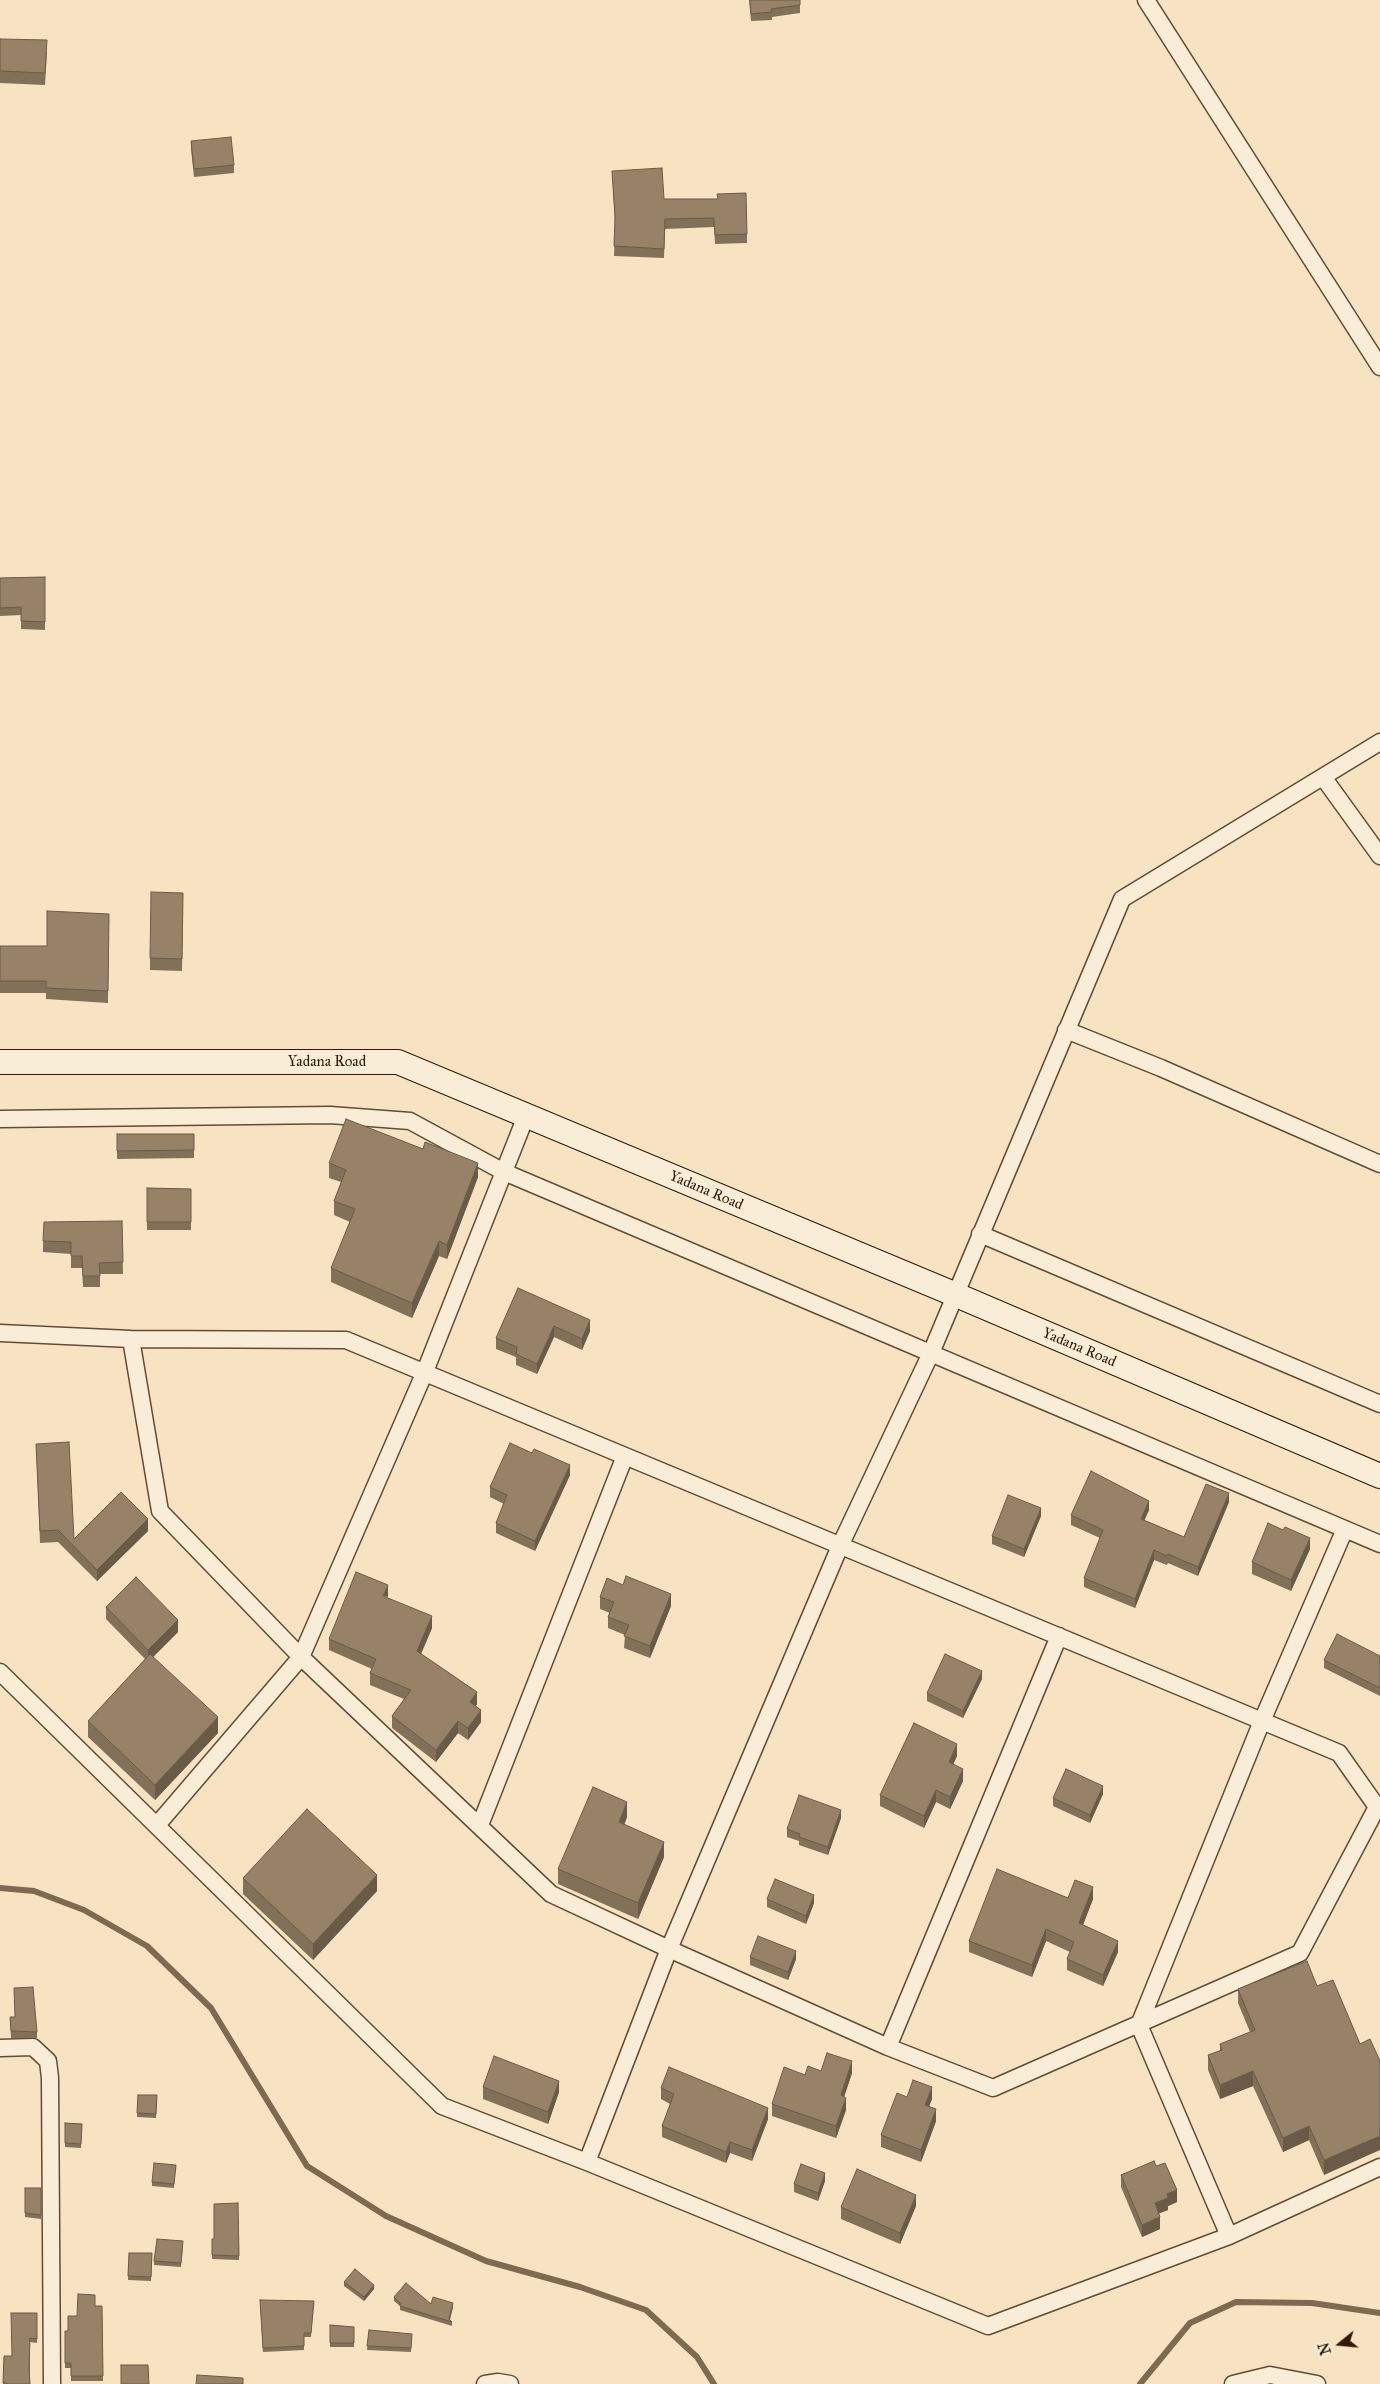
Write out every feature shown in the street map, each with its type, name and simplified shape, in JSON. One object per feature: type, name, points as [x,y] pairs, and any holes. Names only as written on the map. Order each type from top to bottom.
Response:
[{"type":"main road","name":"Yadana Road","points":[[0,1062],[398,1062],[954,1294],[1380,1476]]},
{"type":"street","points":[[1146,0],[1380,367]]},
{"type":"street","points":[[587,2162],[669,1949],[840,1546],[930,1353],[1122,899],[1380,742]]},
{"type":"street","points":[[1323,777],[1380,856]]},
{"type":"street","points":[[1066,1030],[1161,1068],[1380,1164]]},
{"type":"street","points":[[0,1119],[330,1115],[410,1121],[504,1172],[1380,1544]]},
{"type":"street","points":[[157,1825],[301,1657],[424,1374],[526,1116]]},
{"type":"street","points":[[980,1234],[1380,1404]]},
{"type":"street","points":[[0,1333],[131,1339],[346,1340],[1339,1753],[1377,1807],[1300,1953],[994,2088],[888,2047],[551,1894],[301,1657],[160,1511],[131,1339]]},
{"type":"street","points":[[480,1826],[625,1456]]},
{"type":"street","points":[[1229,2236],[1139,2025],[1262,1721],[1345,1530]]},
{"type":"street","points":[[888,2047],[1058,1636]]},
{"type":"street","points":[[0,1672],[442,2106],[587,2162],[988,2326],[1229,2236],[1380,2167]]},
{"type":"street","points":[[0,2048],[33,2047],[48,2060],[50,2078],[52,2384]]},
{"type":"street","points":[[1233,2384],[1270,2375],[1310,2383]]},
{"type":"street","points":[[485,2384],[498,2382],[510,2384]]},
{"type":"building","points":[[750,0],[800,0],[800,5],[771,9],[772,12],[751,14]]},
{"type":"building","points":[[0,39],[47,40],[45,73],[0,71]]},
{"type":"building","points":[[231,137],[234,165],[194,169],[191,141]]},
{"type":"building","points":[[662,168],[664,199],[718,199],[717,194],[746,193],[747,234],[715,235],[714,218],[665,219],[664,249],[614,246],[615,217],[612,171]]},
{"type":"building","points":[[45,577],[45,622],[21,621],[21,607],[0,608],[0,578]]},
{"type":"building","points":[[151,892],[183,893],[182,959],[150,958]]},
{"type":"building","points":[[47,911],[109,914],[108,991],[46,988],[46,981],[0,981],[0,946],[47,946]]},
{"type":"building","points":[[346,1119],[423,1149],[425,1142],[478,1163],[447,1245],[439,1241],[412,1303],[331,1268],[355,1209],[334,1201],[346,1170],[329,1163]]},
{"type":"building","points":[[117,1134],[194,1134],[194,1150],[117,1151]]},
{"type":"building","points":[[147,1188],[191,1189],[191,1222],[147,1222]]},
{"type":"building","points":[[122,1221],[123,1262],[99,1263],[100,1276],[83,1276],[82,1256],[71,1256],[71,1242],[43,1241],[44,1222]]},
{"type":"building","points":[[518,1288],[590,1320],[582,1339],[554,1326],[537,1364],[516,1354],[517,1347],[496,1338]]},
{"type":"building","points":[[69,1442],[74,1539],[121,1492],[148,1519],[97,1570],[58,1530],[40,1531],[36,1444]]},
{"type":"building","points":[[510,1443],[532,1453],[534,1449],[570,1465],[535,1541],[496,1523],[507,1495],[490,1487]]},
{"type":"building","points":[[1091,1471],[1149,1501],[1141,1519],[1184,1537],[1206,1484],[1229,1493],[1198,1567],[1154,1550],[1135,1599],[1084,1578],[1103,1530],[1071,1515]]},
{"type":"building","points":[[1008,1495],[1041,1508],[1024,1549],[992,1536]]},
{"type":"building","points":[[1268,1523],[1283,1530],[1285,1527],[1310,1538],[1291,1580],[1252,1562]]},
{"type":"building","points":[[356,1572],[388,1585],[383,1596],[432,1616],[417,1651],[477,1692],[470,1702],[481,1710],[468,1728],[458,1721],[436,1750],[392,1716],[411,1690],[370,1673],[376,1659],[329,1639]]},
{"type":"building","points":[[626,1576],[671,1594],[650,1646],[624,1636],[629,1625],[608,1617],[614,1602],[600,1597],[607,1578],[623,1585]]},
{"type":"building","points":[[136,1577],[178,1620],[148,1650],[106,1607]]},
{"type":"building","points":[[1337,1634],[1380,1656],[1380,1688],[1324,1660]]},
{"type":"building","points":[[150,1654],[218,1717],[155,1785],[88,1721]]},
{"type":"building","points":[[945,1654],[982,1671],[963,1711],[927,1693]]},
{"type":"building","points":[[914,1723],[957,1744],[949,1762],[963,1769],[950,1797],[936,1790],[924,1816],[880,1795]]},
{"type":"building","points":[[1066,1769],[1103,1786],[1090,1815],[1053,1798]]},
{"type":"building","points":[[593,1787],[627,1802],[619,1822],[664,1842],[638,1903],[558,1869]]},
{"type":"building","points":[[799,1795],[841,1810],[828,1847],[799,1837],[800,1834],[787,1829]]},
{"type":"building","points":[[307,1809],[377,1875],[313,1944],[243,1878]]},
{"type":"building","points":[[997,1869],[1068,1898],[1075,1880],[1093,1887],[1079,1923],[1118,1941],[1103,1975],[1067,1959],[1074,1942],[1046,1929],[1032,1965],[969,1941]]},
{"type":"building","points":[[775,1879],[814,1895],[806,1916],[767,1899]]},
{"type":"building","points":[[758,1936],[796,1951],[788,1972],[750,1957]]},
{"type":"building","points":[[1307,1961],[1317,1986],[1333,1980],[1360,2044],[1370,2039],[1380,2061],[1380,2136],[1324,2160],[1309,2126],[1283,2138],[1253,2071],[1220,2085],[1208,2055],[1222,2050],[1220,2044],[1255,2030],[1238,1989]]},
{"type":"building","points":[[33,1987],[37,2032],[11,2031],[10,2017],[15,2017],[14,1988]]},
{"type":"building","points":[[827,2053],[852,2061],[841,2095],[846,2098],[836,2126],[772,2104],[784,2067],[805,2075],[808,2066],[821,2071]]},
{"type":"building","points":[[494,2056],[559,2081],[548,2112],[483,2087]]},
{"type":"building","points":[[669,2067],[768,2108],[752,2150],[730,2142],[726,2152],[662,2126],[674,2094],[661,2088]]},
{"type":"building","points":[[913,2080],[932,2087],[925,2105],[936,2109],[921,2150],[881,2135],[897,2093],[907,2097]]},
{"type":"building","points":[[138,2095],[157,2095],[156,2114],[137,2113]]},
{"type":"building","points":[[65,2123],[82,2124],[81,2144],[65,2143]]},
{"type":"building","points":[[1154,2161],[1156,2166],[1165,2163],[1177,2190],[1167,2194],[1168,2198],[1155,2203],[1160,2217],[1142,2225],[1121,2175]]},
{"type":"building","points":[[154,2163],[176,2165],[174,2184],[152,2182]]},
{"type":"building","points":[[801,2164],[825,2173],[818,2193],[794,2184]]},
{"type":"building","points":[[857,2169],[916,2195],[900,2233],[841,2207]]},
{"type":"building","points":[[25,2188],[41,2188],[41,2215],[25,2213]]},
{"type":"building","points":[[238,2203],[239,2256],[212,2255],[214,2204]]},
{"type":"building","points":[[157,2239],[183,2241],[181,2263],[154,2261]]},
{"type":"building","points":[[129,2253],[152,2253],[151,2277],[128,2276]]},
{"type":"building","points":[[355,2269],[374,2285],[364,2297],[344,2282]]},
{"type":"building","points":[[406,2283],[431,2304],[433,2297],[453,2303],[449,2319],[452,2322],[400,2306],[400,2303],[394,2297]]},
{"type":"building","points":[[78,2294],[95,2295],[95,2306],[102,2306],[103,2376],[71,2376],[71,2363],[65,2363],[65,2331],[68,2331],[68,2316],[77,2316]]},
{"type":"building","points":[[260,2300],[314,2301],[311,2333],[304,2333],[304,2346],[263,2348]]},
{"type":"building","points":[[11,2313],[37,2313],[37,2339],[30,2338],[30,2384],[3,2383],[4,2356],[12,2356]]},
{"type":"building","points":[[330,2325],[354,2327],[354,2343],[330,2343]]},
{"type":"building","points":[[369,2330],[412,2334],[411,2348],[367,2346]]},
{"type":"building","points":[[121,2365],[148,2365],[149,2384],[121,2384]]},
{"type":"building","points":[[197,2375],[243,2378],[243,2384],[196,2384]]},
{"type":"waterway","points":[[0,1888],[34,1891],[84,1910],[147,1946],[211,2008],[307,2166],[386,2216],[486,2261],[580,2287],[646,2310],[697,2357],[714,2384]]},
{"type":"waterway","points":[[1140,2384],[1190,2323],[1236,2302],[1312,2303],[1380,2313]]}]
